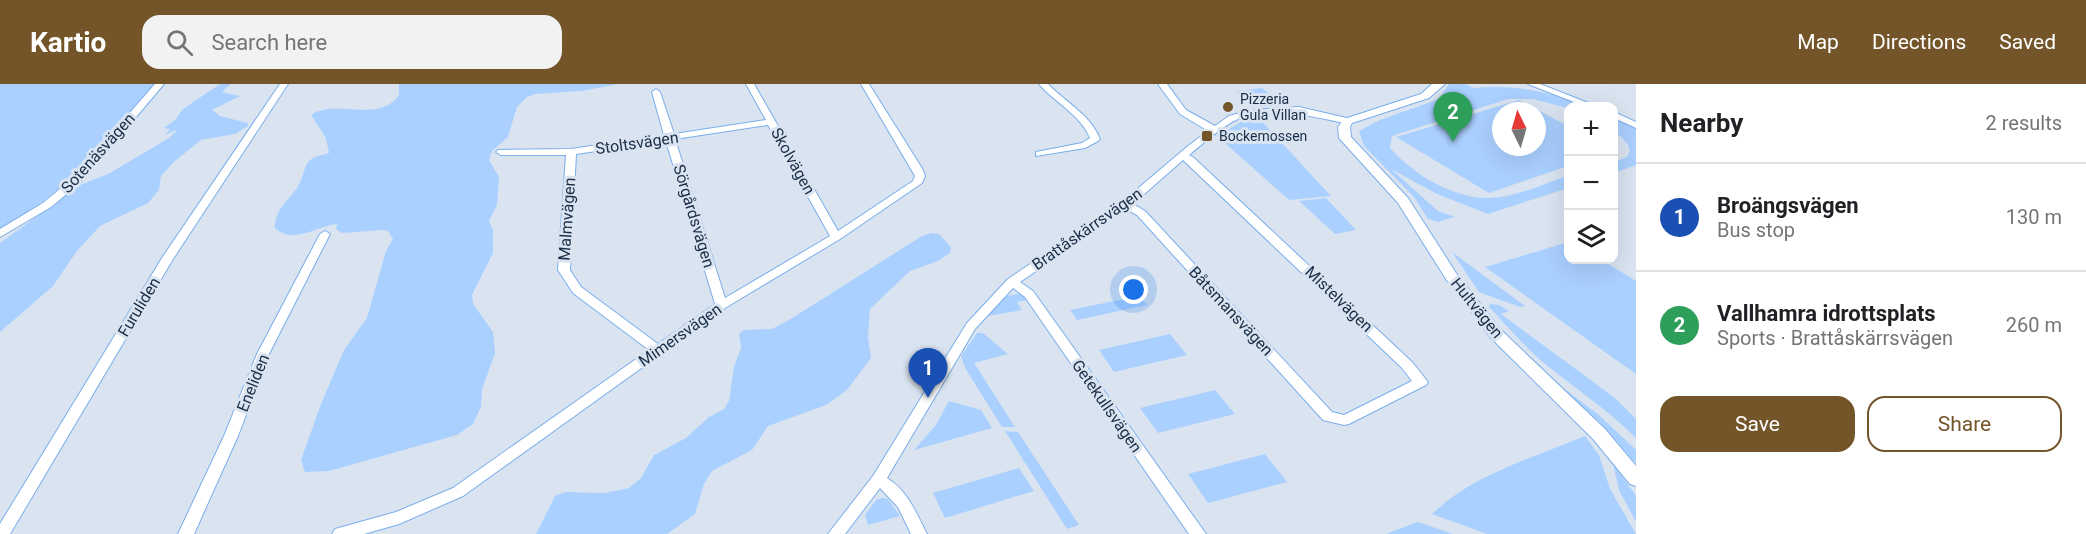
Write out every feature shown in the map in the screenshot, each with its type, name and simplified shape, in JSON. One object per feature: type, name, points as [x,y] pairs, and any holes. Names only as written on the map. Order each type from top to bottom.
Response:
[{"type":"street","name":"Sotenäsvägen","points":[[0,234],[47,205],[77,180],[160,84]]},
{"type":"street","name":"Furuliden","points":[[2,534],[168,258],[284,84]]},
{"type":"street","name":"Skolvägen","points":[[750,84],[836,237]]},
{"type":"street","name":"Mimersvägen","points":[[340,534],[399,518],[458,492],[721,305],[836,237],[919,180],[918,170],[865,84]]},
{"type":"street","points":[[1039,154],[1085,145],[1095,139],[1092,131],[1071,108],[1043,84]]},
{"type":"street","points":[[1162,84],[1183,112],[1214,130]]},
{"type":"street","points":[[1348,121],[1425,96],[1439,84]]},
{"type":"street","points":[[1532,84],[1580,102]]},
{"type":"street","name":"Sörgårdsvägen","points":[[656,92],[721,305]]},
{"type":"street","name":"Brattåskärrsvägen","points":[[836,534],[878,480],[971,326],[1012,282],[1126,204],[1214,130],[1240,116],[1283,110],[1306,110],[1348,121]]},
{"type":"street","points":[[1618,117],[1636,125]]},
{"type":"street","name":"Hultvägen","points":[[1348,121],[1344,127],[1345,138],[1403,201],[1450,276],[1478,313],[1514,353],[1599,434],[1636,479]]},
{"type":"street","name":"Stoltsvägen","points":[[501,152],[571,152],[771,122]]},
{"type":"street","name":"Malmvägen","points":[[571,152],[564,270],[577,290],[658,350]]},
{"type":"street","name":"Mistelvägen","points":[[1183,156],[1191,160],[1302,264],[1407,365],[1421,382],[1353,417],[1334,419]]},
{"type":"street","name":"Båtsmansvägen","points":[[1126,204],[1141,213],[1324,412],[1334,419]]},
{"type":"street","name":"Eneliden","points":[[186,534],[231,436],[263,354],[325,234]]},
{"type":"street","name":"Getekullsvägen","points":[[1012,282],[1029,294],[1198,534]]},
{"type":"street","points":[[878,480],[892,487],[900,495],[919,534]]},
{"type":"shaded area","points":[[0,84],[154,84],[71,179],[38,205],[0,229]]},
{"type":"shaded area","points":[[220,84],[231,84],[222,92],[240,96],[212,110],[220,116],[248,123],[248,126],[235,134],[201,140],[175,161],[161,176],[159,190],[148,203],[100,226],[77,251],[53,286],[0,332],[0,243],[80,185],[108,174],[169,138],[178,129],[165,135],[170,129],[164,128],[175,120],[183,109]]},
{"type":"shaded area","points":[[399,84],[619,84],[581,91],[535,94],[527,97],[517,107],[508,137],[492,151],[489,160],[499,177],[497,205],[489,221],[493,230],[493,253],[472,295],[473,304],[493,332],[495,353],[482,389],[481,407],[473,424],[457,435],[329,471],[305,472],[301,460],[321,404],[344,350],[367,318],[386,251],[393,239],[388,231],[383,230],[342,233],[336,229],[337,224],[289,235],[275,228],[277,215],[300,183],[308,162],[329,153],[326,138],[311,115],[333,108],[368,110],[380,108],[390,104],[399,95]]},
{"type":"shaded area","points":[[1449,84],[1466,84],[1473,88],[1502,87],[1530,90],[1574,102],[1564,102],[1564,107],[1533,99],[1508,99],[1492,102],[1492,104],[1392,136],[1390,148],[1410,167],[1434,183],[1461,194],[1488,198],[1508,196],[1564,177],[1564,189],[1488,214],[1437,194],[1391,169],[1438,211],[1455,217],[1438,222],[1428,219],[1414,197],[1364,146],[1359,131],[1380,120],[1439,99]]},
{"type":"shaded area","points":[[1262,88],[1276,99],[1250,103],[1236,91]]},
{"type":"shaded area","points":[[1492,108],[1492,156],[1546,156],[1546,114],[1564,124],[1564,167],[1489,193],[1396,137]]},
{"type":"shaded area","points":[[1258,117],[1331,196],[1289,200],[1217,136],[1241,122]]},
{"type":"shaded area","points":[[1618,120],[1636,128],[1636,165],[1618,172],[1618,160],[1627,157],[1630,150],[1618,134]]},
{"type":"shaded area","points":[[1326,198],[1356,230],[1335,234],[1299,201]]},
{"type":"shaded area","points":[[932,233],[939,234],[951,247],[950,253],[938,261],[910,271],[870,309],[868,337],[871,358],[847,390],[826,405],[768,426],[752,450],[712,471],[704,484],[695,514],[667,534],[536,534],[555,496],[565,492],[605,493],[629,488],[641,478],[654,455],[686,438],[709,417],[724,409],[729,401],[734,367],[741,348],[739,334],[744,330],[772,329],[922,236]]},
{"type":"shaded area","points":[[1564,243],[1564,264],[1608,264],[1636,281],[1636,374],[1485,267]]},
{"type":"shaded area","points":[[1452,252],[1525,306],[1520,307],[1479,292]]},
{"type":"shaded area","points":[[1023,293],[1027,300],[1017,302],[1022,310],[988,316],[1006,296]]},
{"type":"shaded area","points":[[1139,296],[1147,305],[1077,320],[1070,310]]},
{"type":"shaded area","points":[[1490,304],[1499,305],[1509,311],[1501,314],[1615,398],[1636,419],[1636,438],[1538,358],[1489,307]]},
{"type":"shaded area","points":[[977,333],[983,333],[1008,354],[974,363],[1015,427],[1002,427],[965,368],[961,356]]},
{"type":"shaded area","points":[[1170,334],[1187,355],[1114,372],[1099,350]]},
{"type":"shaded area","points":[[1546,375],[1599,415],[1636,450],[1636,464],[1602,424]]},
{"type":"shaded area","points":[[1215,390],[1235,414],[1158,433],[1140,408]]},
{"type":"shaded area","points":[[949,401],[981,410],[992,428],[914,450],[936,425]]},
{"type":"shaded area","points":[[1005,431],[1018,432],[1079,525],[1067,529]]},
{"type":"shaded area","points":[[1585,436],[1599,455],[1610,489],[1636,534],[1487,534],[1432,514],[1466,488],[1504,468]]},
{"type":"shaded area","points":[[1265,454],[1287,482],[1208,503],[1188,474]]},
{"type":"shaded area","points":[[1613,464],[1636,496],[1636,522],[1619,490]]},
{"type":"shaded area","points":[[1019,468],[1034,491],[945,518],[933,493]]},
{"type":"shaded area","points":[[888,499],[900,516],[868,525],[865,515],[876,500]]},
{"type":"shaded area","points":[[1418,522],[1453,534],[1386,534]]},
{"type":"place","name":"Pizzeria Gula Villan","points":[[1228,107]]},
{"type":"place","name":"Bockemossen","points":[[1207,136]]},
{"type":"place","name":"Vallhamra idrottsplats","points":[[1453,142]]},
{"type":"place","name":"Broängsvägen","points":[[928,398]]}]
